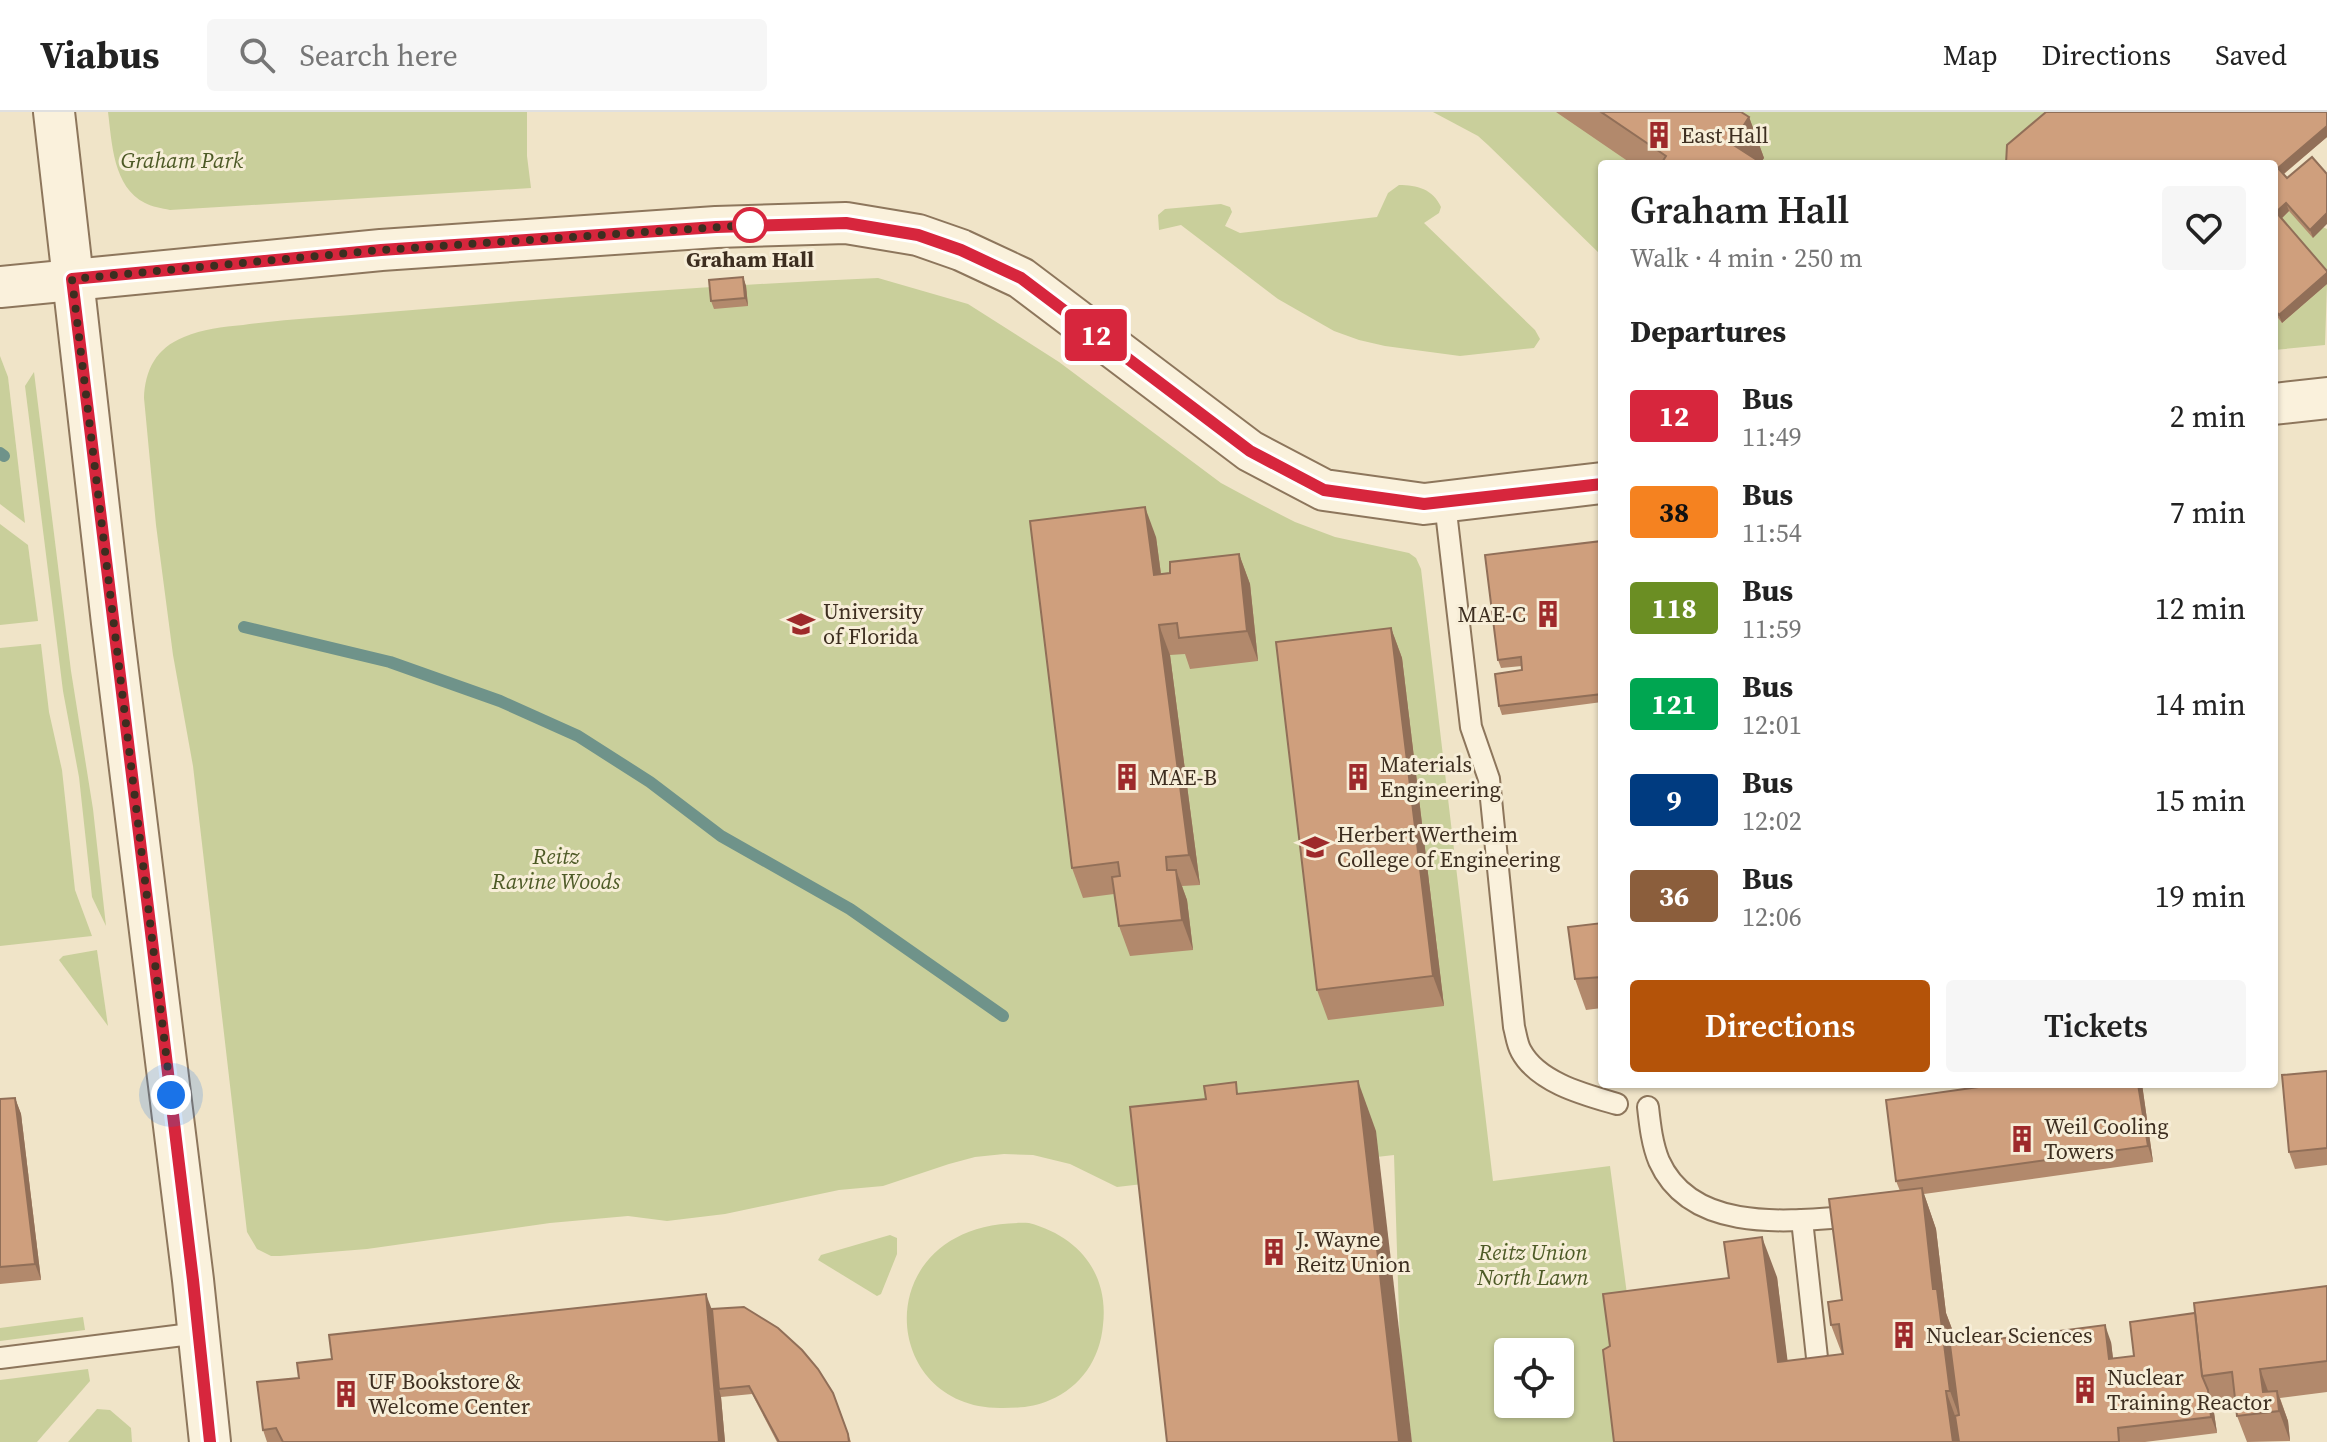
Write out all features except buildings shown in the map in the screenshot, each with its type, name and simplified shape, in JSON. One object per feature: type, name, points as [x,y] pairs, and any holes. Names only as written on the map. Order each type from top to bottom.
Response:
[{"type":"street","points":[[54,112],[210,1442]]},
{"type":"street","points":[[0,287],[381,250],[716,227],[846,223],[918,235],[961,250],[1021,278],[1250,451],[1324,490],[1424,504],[1598,484]]},
{"type":"street","points":[[2278,404],[2327,398]]},
{"type":"lane","points":[[1445,503],[1471,727],[1489,779],[1517,1039],[1521,1051],[1536,1068],[1571,1091],[1617,1104]]},
{"type":"lane","points":[[1648,1107],[1651,1134],[1659,1161],[1673,1183],[1695,1201],[1717,1213],[1754,1219],[1802,1220],[1876,1215]]},
{"type":"lane","points":[[1802,1220],[1819,1376]]},
{"type":"lane","points":[[0,1358],[199,1333]]},
{"type":"green space","name":"Graham Park","points":[[108,112],[527,112],[531,188],[170,210],[145,203],[126,186],[116,163]]},
{"type":"green space","points":[[1433,112],[2059,112],[2014,160],[1598,160],[1598,252],[1478,136]]},
{"type":"green space","points":[[1399,185],[1418,187],[1434,196],[1441,207],[1439,213],[1424,223],[1535,330],[1540,339],[1534,348],[1460,356],[1359,340],[1334,331],[1278,299],[1181,225],[1159,230],[1158,215],[1165,209],[1221,204],[1230,207],[1232,212],[1225,226],[1240,233],[1377,217],[1388,193]]},
{"type":"green space","points":[[2289,211],[2327,229],[2327,276],[2279,221]]},
{"type":"green space","points":[[878,278],[968,304],[1059,362],[1221,483],[1295,522],[1335,537],[1409,553],[1416,558],[1421,569],[1493,1181],[1610,1166],[1632,1332],[1624,1442],[1412,1442],[1400,1347],[1394,1155],[1117,1187],[1070,1164],[1033,1155],[1004,1154],[975,1157],[883,1186],[839,1190],[725,1214],[667,1221],[628,1216],[550,1223],[367,1249],[280,1256],[271,1256],[257,1249],[247,1232],[193,766],[173,655],[156,525],[144,398],[150,369],[166,347],[205,330],[690,288]]},
{"type":"green space","points":[[2327,284],[2325,345],[2278,350],[2278,318],[2282,323]]},
{"type":"green space","points":[[0,356],[8,377],[25,523],[0,504]]},
{"type":"green space","points":[[34,372],[106,926],[92,897],[79,777],[63,691],[25,386]]},
{"type":"green space","points":[[0,524],[28,545],[38,621],[0,625]]},
{"type":"green space","points":[[41,644],[49,712],[62,770],[75,890],[92,936],[0,946],[0,648]]},
{"type":"green space","points":[[97,950],[108,1026],[59,960],[63,956]]},
{"type":"green space","points":[[1029,1223],[1062,1237],[1076,1247],[1095,1273],[1104,1306],[1098,1349],[1080,1380],[1044,1402],[1027,1407],[1003,1408],[961,1401],[930,1380],[912,1349],[907,1314],[915,1280],[938,1250],[976,1229]]},
{"type":"green space","points":[[890,1235],[897,1238],[897,1254],[881,1294],[877,1296],[818,1260],[821,1255]]},
{"type":"green space","points":[[83,1317],[85,1330],[0,1341],[0,1328]]},
{"type":"green space","points":[[88,1369],[90,1381],[37,1442],[0,1442],[0,1380]]},
{"type":"green space","points":[[97,1409],[110,1410],[131,1428],[132,1442],[68,1442]]},
{"type":"waterway","points":[[0,453],[4,456]]},
{"type":"waterway","points":[[244,627],[390,662],[500,701],[578,736],[650,782],[721,836],[850,909],[1003,1016]]},
{"type":"bus line","name":"12","points":[[210,1442],[72,279],[381,250],[716,227],[863,225],[918,235],[961,250],[1021,278],[1250,451],[1324,490],[1424,504],[1598,484]]},
{"type":"place","name":"East Hall","points":[[1659,135]]},
{"type":"place","name":"Graham Hall","points":[[750,225]]},
{"type":"place","name":"MAE-C","points":[[1548,614]]},
{"type":"place","name":"University of Florida","points":[[801,624]]},
{"type":"place","name":"MAE-B","points":[[1127,777]]},
{"type":"place","name":"Materials Engineering","points":[[1358,777]]},
{"type":"place","name":"Herbert Wertheim College of Engineering","points":[[1315,847]]},
{"type":"place","name":"Weil Cooling Towers","points":[[2022,1139]]},
{"type":"place","name":"J. Wayne Reitz Union","points":[[1274,1252]]},
{"type":"place","name":"Nuclear Sciences","points":[[1904,1335]]},
{"type":"place","name":"Nuclear Training Reactor","points":[[2085,1390]]},
{"type":"place","name":"UF Bookstore & Welcome Center","points":[[346,1394]]},
{"type":"route","points":[[171,1095],[72,279],[381,250],[750,225]]},
{"type":"park label","name":"Reitz Ravine Woods","points":[[556,868]]},
{"type":"park label","name":"Reitz Union North Lawn","points":[[1533,1264]]}]
